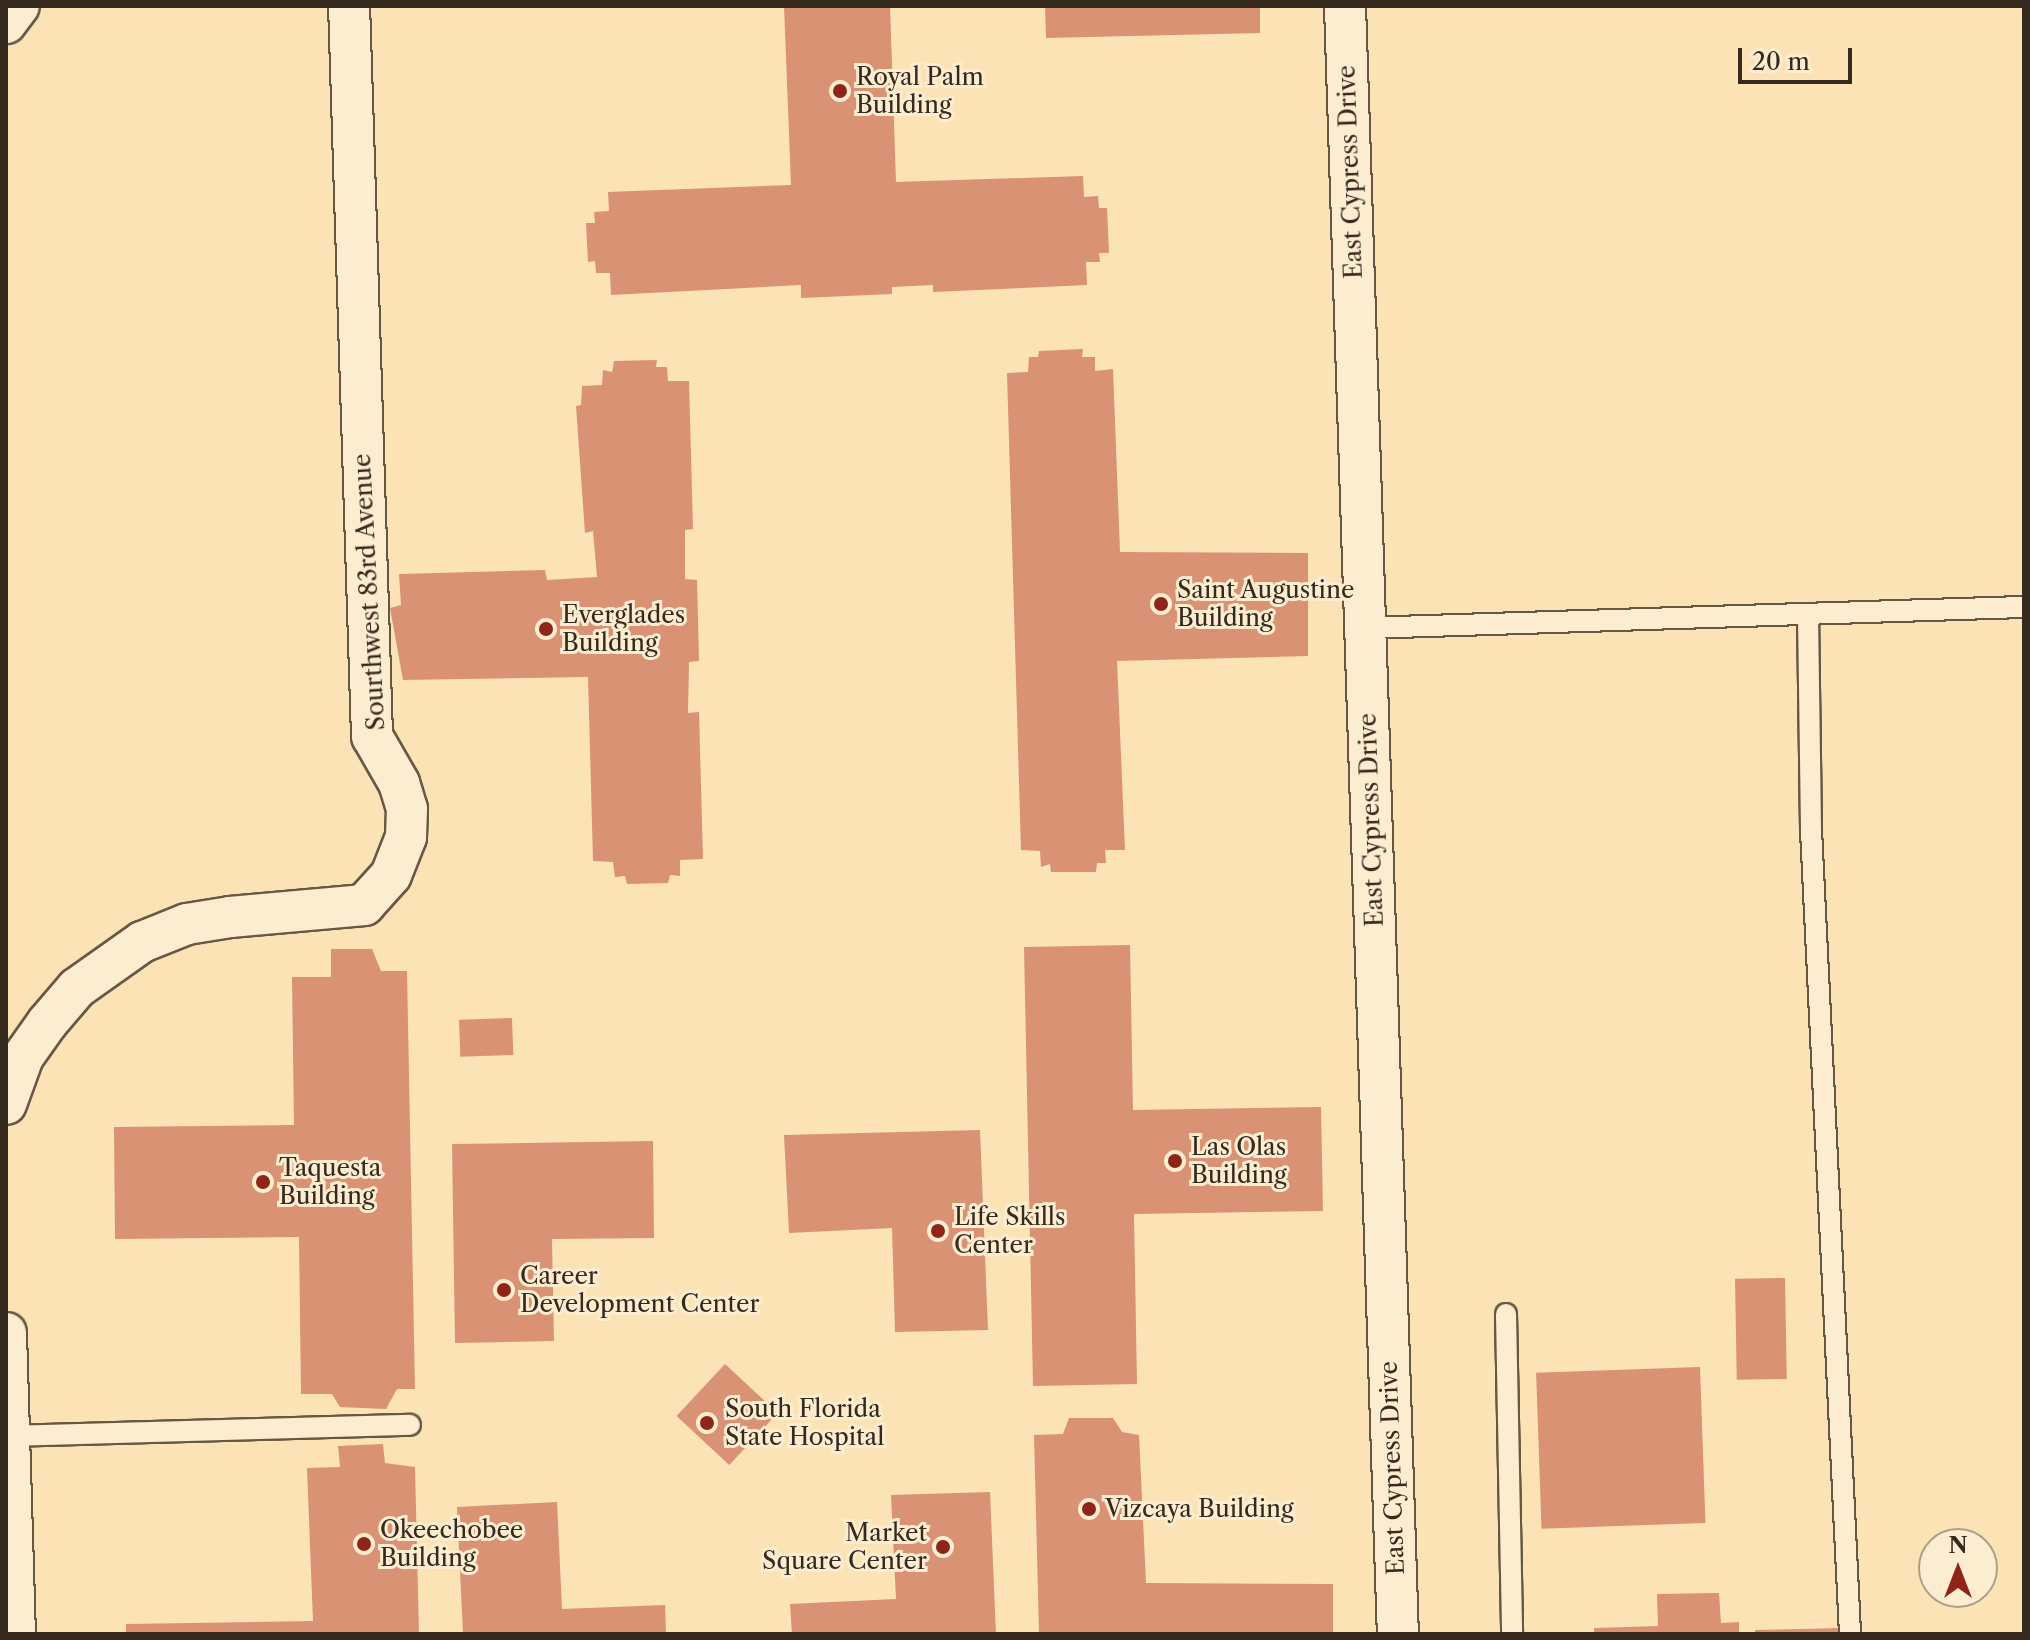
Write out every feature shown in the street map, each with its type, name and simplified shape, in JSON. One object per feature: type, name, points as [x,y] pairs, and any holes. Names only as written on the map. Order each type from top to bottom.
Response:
[{"type":"street","points":[[6,23],[19,6]]},
{"type":"street","name":"Sourthwest 83rd Avenue","points":[[6,1104],[23,1057],[47,1023],[77,988],[142,942],[187,924],[364,905],[391,875],[406,837],[407,809],[399,783],[372,736],[349,6]]},
{"type":"street","name":"East Cypress Drive","points":[[1345,6],[1398,1634]]},
{"type":"street","points":[[6,1333],[15,1634]]},
{"type":"lane","points":[[1365,628],[2024,607]]},
{"type":"lane","points":[[1808,614],[1811,830],[1850,1634]]},
{"type":"lane","points":[[1506,1314],[1512,1634]]},
{"type":"lane","points":[[9,1436],[410,1425]]},
{"type":"building","name":"Royal Palm Building","points":[[784,6],[890,6],[896,182],[1083,176],[1084,197],[1098,196],[1099,208],[1107,208],[1109,253],[1099,253],[1100,262],[1086,262],[1087,285],[933,292],[933,285],[892,287],[892,294],[801,298],[801,285],[611,295],[610,273],[596,273],[595,261],[588,262],[586,223],[595,223],[594,212],[609,211],[608,192],[791,185]]},
{"type":"building","points":[[1045,6],[1260,6],[1260,33],[1046,38]]},
{"type":"building","name":"Saint Augustine Building","points":[[1083,349],[1082,357],[1095,357],[1095,371],[1113,369],[1120,552],[1308,553],[1308,656],[1117,661],[1125,850],[1105,850],[1106,863],[1097,863],[1096,872],[1051,872],[1050,864],[1041,867],[1040,851],[1021,850],[1007,373],[1028,372],[1029,357],[1038,357],[1039,351]]},
{"type":"building","name":"Everglades Building","points":[[657,360],[656,367],[667,367],[668,381],[689,381],[693,529],[685,530],[685,579],[697,580],[699,661],[689,662],[688,713],[699,712],[703,859],[680,860],[680,876],[670,875],[668,883],[627,884],[625,876],[615,877],[613,862],[593,861],[588,677],[403,680],[390,608],[401,605],[399,574],[545,570],[547,580],[597,577],[593,531],[585,533],[576,406],[581,405],[582,386],[602,385],[603,370],[612,372],[614,361]]},
{"type":"building","name":"Las Olas Building","points":[[1130,945],[1133,1110],[1321,1107],[1323,1211],[1134,1214],[1137,1384],[1033,1386],[1024,947]]},
{"type":"building","name":"Taquesta Building","points":[[331,949],[372,949],[381,971],[407,971],[415,1389],[397,1389],[386,1409],[340,1407],[332,1394],[301,1394],[299,1237],[115,1239],[114,1127],[294,1125],[292,977],[331,977]]},
{"type":"building","points":[[512,1018],[513,1055],[460,1057],[459,1020]]},
{"type":"building","name":"Life Skills Center","points":[[980,1130],[988,1330],[895,1332],[892,1228],[789,1233],[784,1135]]},
{"type":"building","name":"Career Development Center","points":[[653,1141],[654,1238],[552,1239],[554,1341],[455,1343],[452,1144]]},
{"type":"building","points":[[1785,1278],[1787,1379],[1737,1380],[1735,1279]]},
{"type":"building","points":[[725,1364],[778,1413],[729,1465],[677,1416]]},
{"type":"building","points":[[1700,1367],[1705,1523],[1542,1529],[1536,1373]]},
{"type":"building","name":"Vizcaya Building","points":[[1069,1418],[1113,1418],[1122,1432],[1139,1435],[1146,1583],[1333,1584],[1333,1634],[1039,1634],[1034,1435],[1063,1434]]},
{"type":"building","name":"Okeechobee Building","points":[[383,1444],[385,1463],[415,1467],[419,1634],[126,1634],[126,1624],[313,1621],[307,1468],[340,1467],[338,1446]]},
{"type":"building","name":"Market Square Center","points":[[990,1492],[996,1634],[792,1634],[790,1604],[896,1599],[891,1495]]},
{"type":"building","points":[[557,1502],[562,1609],[665,1605],[666,1634],[463,1634],[457,1507]]},
{"type":"building","points":[[1719,1593],[1721,1623],[1739,1622],[1739,1634],[1594,1634],[1594,1628],[1658,1626],[1657,1594]]},
{"type":"building","points":[[1841,1628],[1841,1634],[1755,1634],[1755,1630]]},
{"type":"place","name":"Royal Palm Building","points":[[840,91]]},
{"type":"place","name":"Saint Augustine Building","points":[[1161,604]]},
{"type":"place","name":"Everglades Building","points":[[546,629]]},
{"type":"place","name":"Las Olas Building","points":[[1175,1161]]},
{"type":"place","name":"Taquesta Building","points":[[263,1182]]},
{"type":"place","name":"Life Skills Center","points":[[938,1231]]},
{"type":"place","name":"Career Development Center","points":[[504,1290]]},
{"type":"place","name":"South Florida State Hospital","points":[[707,1423]]},
{"type":"place","name":"Vizcaya Building","points":[[1089,1509]]},
{"type":"place","name":"Okeechobee Building","points":[[364,1544]]},
{"type":"place","name":"Market Square Center","points":[[943,1547]]}]
